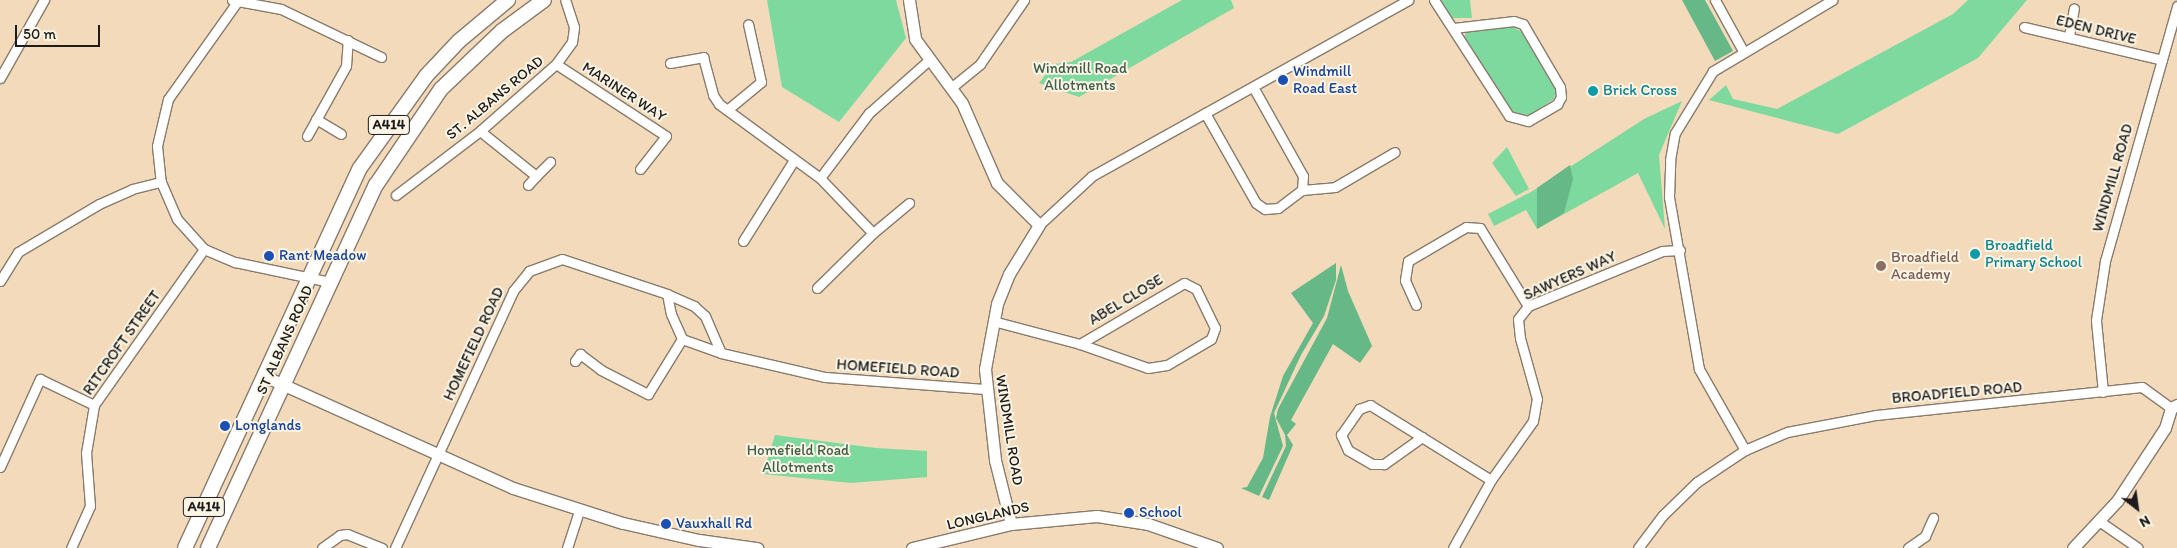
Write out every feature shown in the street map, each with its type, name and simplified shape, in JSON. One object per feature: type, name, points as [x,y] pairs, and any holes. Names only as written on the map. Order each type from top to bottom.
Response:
[{"type":"main road","name":"ST ALBANS ROAD","points":[[185,548],[360,168],[391,122],[452,48],[508,0]]},
{"type":"main road","name":"ST ALBANS ROAD","points":[[208,548],[376,185],[441,89],[502,31],[544,0]]},
{"type":"street","points":[[0,78],[44,0]]},
{"type":"street","name":"ST. ALBANS ROAD","points":[[396,195],[480,131],[556,64],[572,42],[574,27],[565,0]]},
{"type":"street","points":[[909,0],[916,39],[952,87],[997,183],[1039,225]]},
{"type":"street","points":[[952,87],[980,64],[1024,0]]},
{"type":"street","name":"WINDMILL ROAD","points":[[1011,524],[995,460],[985,389],[985,369],[992,321],[1008,274],[1039,225],[1092,176],[1408,0]]},
{"type":"street","points":[[1434,0],[1509,116],[1528,121],[1557,104],[1560,87],[1523,24],[1514,20],[1453,28]]},
{"type":"street","points":[[1716,0],[1743,51]]},
{"type":"street","points":[[1745,450],[1699,369],[1680,250],[1669,197],[1670,160],[1675,133],[1713,71],[1743,51],[1832,0]]},
{"type":"street","points":[[330,282],[308,278],[287,271],[235,262],[204,249],[177,219],[161,182],[157,146],[168,99],[234,1],[281,9],[381,57]]},
{"type":"street","name":"WINDMILL ROAD","points":[[2103,392],[2096,320],[2105,261],[2177,6]]},
{"type":"street","points":[[2069,36],[2074,8]]},
{"type":"street","points":[[727,110],[761,82],[748,24]]},
{"type":"street","name":"EDEN DRIVE","points":[[2024,28],[2069,36],[2162,60]]},
{"type":"street","points":[[307,136],[346,66],[348,40]]},
{"type":"street","points":[[670,63],[703,57],[713,95],[727,110],[820,178],[873,233]]},
{"type":"street","points":[[820,178],[869,113],[930,59]]},
{"type":"street","name":"MARINER WAY","points":[[556,64],[666,136],[640,168]]},
{"type":"street","points":[[1253,86],[1303,176],[1302,190]]},
{"type":"street","points":[[1205,113],[1256,203],[1265,209],[1278,208],[1302,190],[1335,187],[1395,152]]},
{"type":"street","points":[[316,119],[341,134]]},
{"type":"street","points":[[480,131],[536,176]]},
{"type":"street","points":[[743,241],[794,160]]},
{"type":"street","points":[[528,185],[550,162]]},
{"type":"street","points":[[0,281],[18,252],[98,204],[132,189],[161,182]]},
{"type":"street","points":[[817,288],[873,233],[909,203]]},
{"type":"street","points":[[1416,305],[1405,280],[1408,261],[1466,227],[1480,228],[1528,306]]},
{"type":"street","name":"RITCROFT STREET","points":[[71,548],[90,506],[86,453],[94,405],[204,249]]},
{"type":"street","name":"SAWYERS WAY","points":[[1452,548],[1491,480],[1533,420],[1537,399],[1520,338],[1518,319],[1528,306],[1662,251],[1680,250]]},
{"type":"street","name":"HOMEFIELD ROAD","points":[[395,548],[435,456],[513,291],[529,271],[562,258],[667,294],[694,306],[705,316],[721,353]]},
{"type":"street","name":"ABEL CLOSE","points":[[992,321],[1080,344],[1148,368],[1158,368],[1211,339],[1216,328],[1196,289],[1184,283],[1080,344]]},
{"type":"street","points":[[575,361],[580,354],[601,370],[648,394],[682,339],[667,294]]},
{"type":"street","name":"HOMEFIELD ROAD","points":[[682,339],[721,353],[824,377],[985,389]]},
{"type":"street","points":[[264,376],[435,456],[512,488],[579,511],[699,540],[757,548]]},
{"type":"street","points":[[0,467],[40,379],[94,405]]},
{"type":"street","name":"BROADFIELD ROAD","points":[[1638,548],[1662,516],[1697,482],[1745,450],[1787,432],[1876,414],[2142,387],[2174,406]]},
{"type":"street","points":[[1422,437],[1384,464],[1372,464],[1348,450],[1341,434],[1359,409],[1370,405],[1422,437],[1491,480]]},
{"type":"street","points":[[2073,548],[2117,501],[2165,428],[2174,406]]},
{"type":"street","points":[[566,548],[579,511]]},
{"type":"street","name":"LONGLANDS","points":[[912,548],[1011,524],[1062,517],[1129,520],[1217,548]]},
{"type":"street","points":[[1908,548],[1925,536],[1933,518]]},
{"type":"street","points":[[2100,521],[2138,548]]},
{"type":"street","points":[[322,548],[340,535],[347,534],[382,548]]},
{"type":"green space","points":[[767,0],[896,0],[906,38],[839,122],[782,87]]},
{"type":"green space","name":"Windmill Road Allotments","points":[[1182,0],[1231,0],[1234,8],[1079,97],[1039,83],[1054,64],[1071,62]]},
{"type":"green space","points":[[1441,0],[1470,0],[1472,18],[1451,18]]},
{"type":"green space","points":[[1682,0],[1705,0],[1733,51],[1715,61]]},
{"type":"green space","points":[[1968,0],[2027,0],[1978,58],[1838,134],[1709,100],[1726,85],[1733,99],[1777,109],[1953,14]]},
{"type":"green space","points":[[1509,25],[1522,32],[1556,88],[1554,99],[1528,116],[1520,117],[1512,111],[1463,40],[1466,32],[1472,30]]},
{"type":"green space","points":[[1682,101],[1659,155],[1665,229],[1638,173],[1537,229],[1526,210],[1494,226],[1488,214],[1531,192],[1644,119]]},
{"type":"green space","points":[[1507,147],[1529,189],[1516,196],[1492,163]]},
{"type":"green space","points":[[1570,165],[1573,179],[1564,213],[1537,229],[1537,188]]},
{"type":"green space","points":[[1336,263],[1336,280],[1324,316],[1301,355],[1274,413],[1283,446],[1259,496],[1241,488],[1247,487],[1263,458],[1270,417],[1283,376],[1313,323],[1291,293]]},
{"type":"green space","points":[[1341,265],[1348,291],[1372,346],[1360,363],[1333,344],[1291,420],[1296,424],[1287,435],[1293,445],[1269,500],[1262,497],[1286,446],[1285,435],[1276,418],[1278,409],[1327,318]]},
{"type":"green space","name":"Homefield Road Allotments","points":[[775,435],[876,448],[927,451],[927,477],[851,483],[763,474]]},
{"type":"place","name":"Windmill Road East","points":[[1283,80]]},
{"type":"place","name":"Brick Cross","points":[[1593,91]]},
{"type":"place","name":"Broadfield Primary School","points":[[1975,254]]},
{"type":"place","name":"Rant Meadow","points":[[269,256]]},
{"type":"place","name":"Broadfield Academy","points":[[1881,266]]},
{"type":"place","name":"Longlands","points":[[225,426]]},
{"type":"place","name":"School","points":[[1129,513]]},
{"type":"place","name":"Vauxhall Rd","points":[[666,524]]}]
